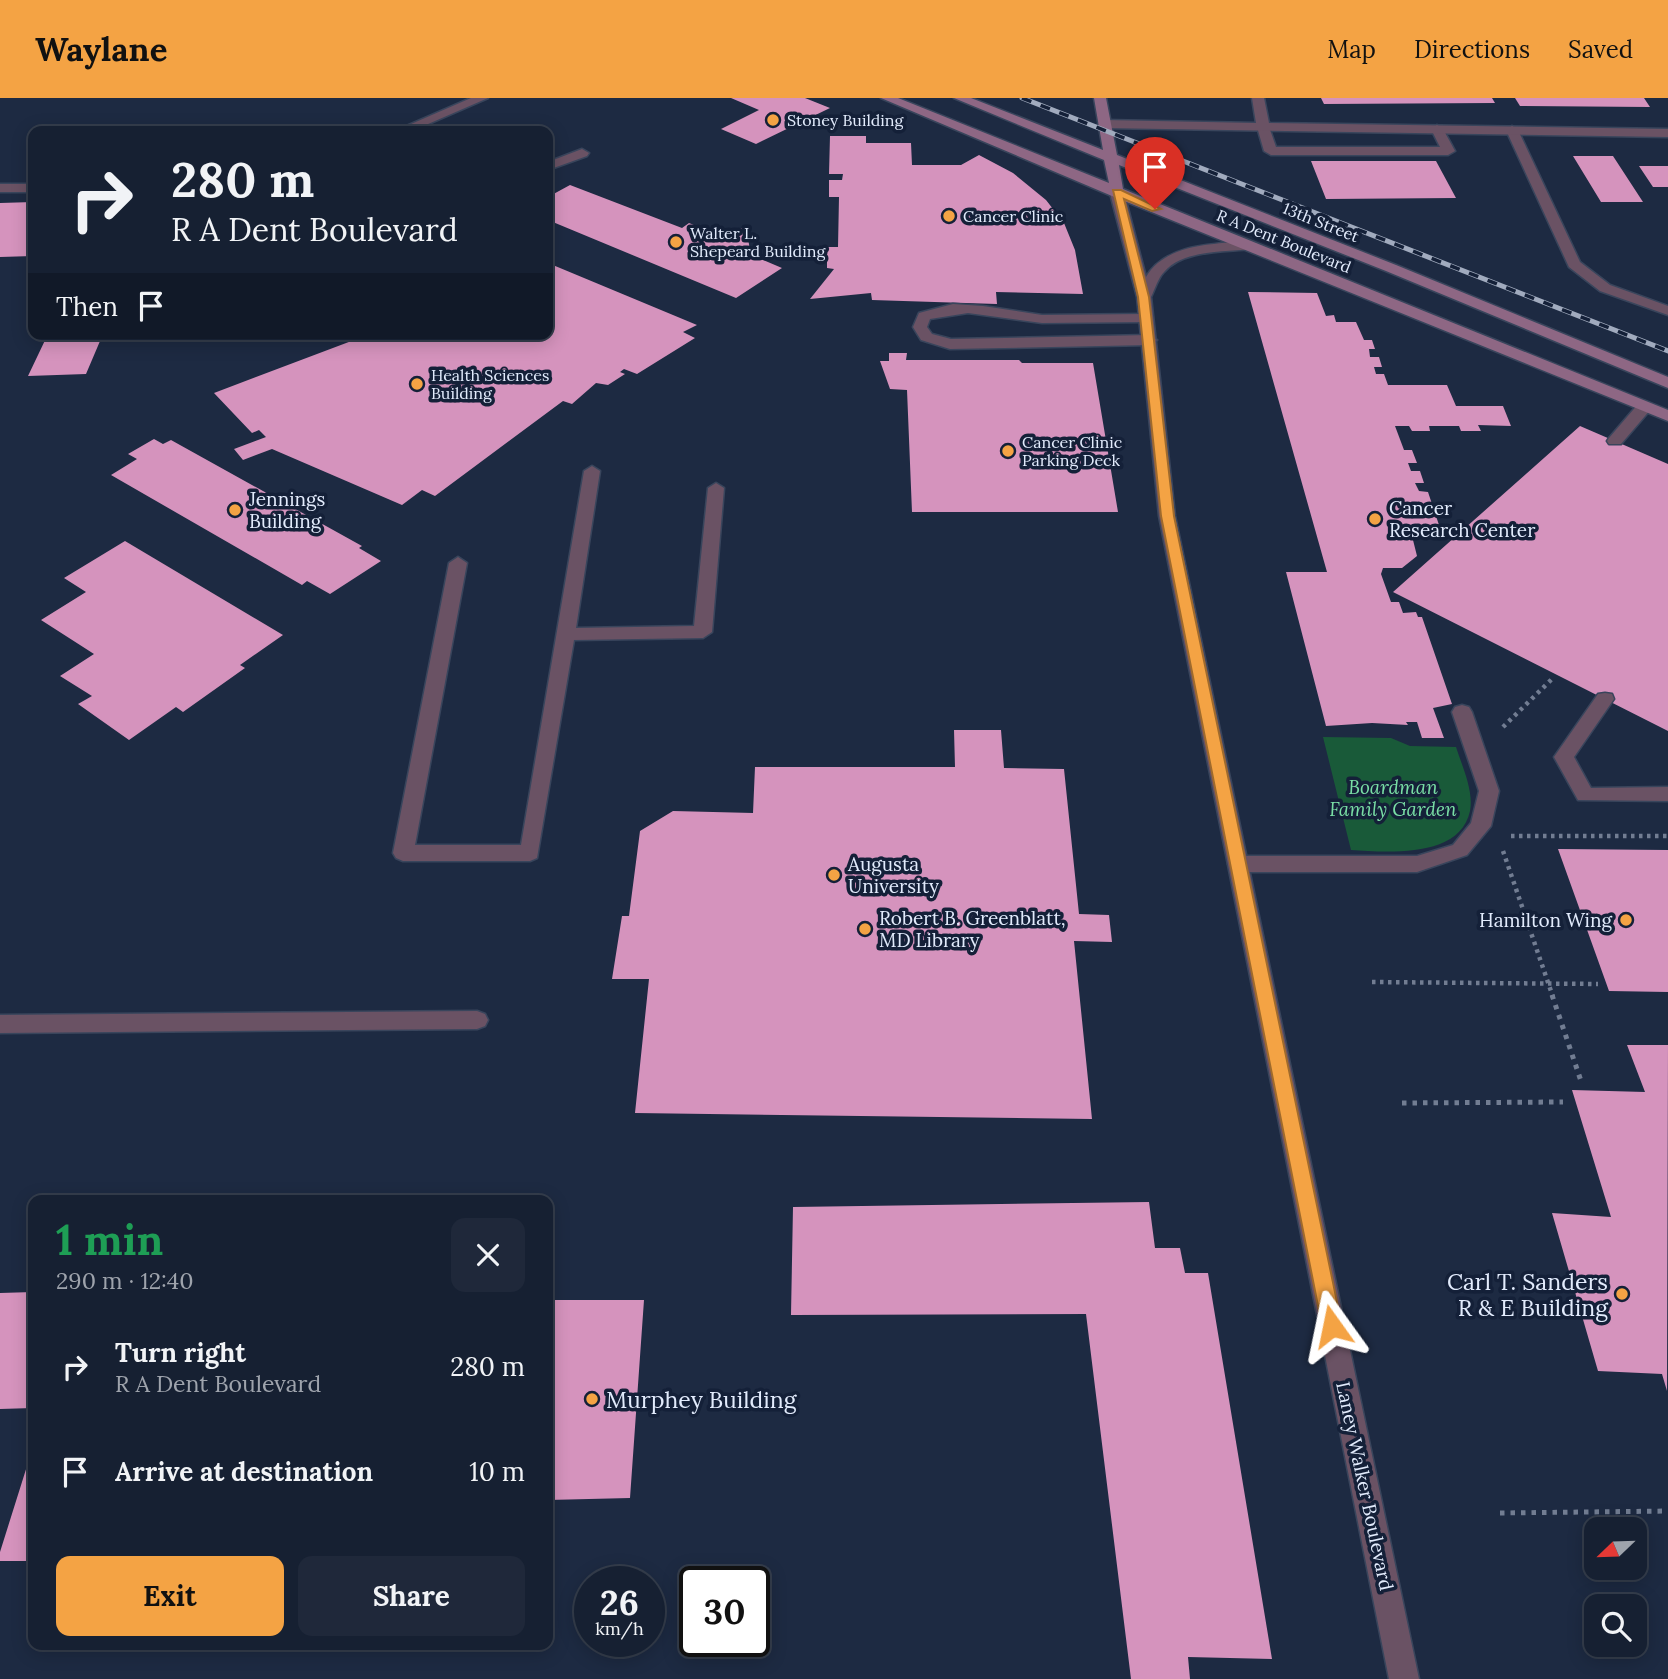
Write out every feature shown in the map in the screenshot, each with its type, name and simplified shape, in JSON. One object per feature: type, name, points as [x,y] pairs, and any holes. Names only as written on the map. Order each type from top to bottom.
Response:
[{"type":"main road","name":"R A Dent Boulevard","points":[[887,98],[1668,416]]},
{"type":"main road","name":"13th Street","points":[[960,98],[1391,268],[1668,383]]},
{"type":"main road","name":"Laney Walker Boulevard","points":[[1100,98],[1117,193]]},
{"type":"street","points":[[413,126],[482,98]]},
{"type":"street","points":[[1258,98],[1271,151],[1448,151],[1437,130]]},
{"type":"street","points":[[1104,124],[1668,132]]},
{"type":"street","points":[[1512,130],[1574,264],[1605,288],[1668,311]]},
{"type":"street","points":[[553,164],[582,153]]},
{"type":"street","points":[[0,188],[28,188]]},
{"type":"street","name":"Laney Walker Boulevard","points":[[1117,193],[1146,318],[1167,516],[1404,1679]]},
{"type":"street","points":[[1146,318],[1159,268],[1171,260],[1203,251],[1250,245]]},
{"type":"street","points":[[1644,302],[1668,302]]},
{"type":"street","points":[[947,309],[993,310],[1041,319],[1146,318],[1042,341],[950,344],[926,337],[920,327],[925,316],[947,309]]},
{"type":"street","points":[[1041,319],[1042,341]]},
{"type":"street","points":[[1615,441],[1645,406]]},
{"type":"street","points":[[458,563],[403,853],[530,853],[592,471]]},
{"type":"street","points":[[566,634],[702,632],[716,488]]},
{"type":"street","points":[[1605,699],[1564,757],[1585,795],[1668,794]]},
{"type":"street","points":[[1238,864],[1417,864],[1460,850],[1481,826],[1489,791],[1462,712]]},
{"type":"street","points":[[0,1024],[477,1020]]},
{"type":"path","points":[[1477,752],[1552,679]]},
{"type":"path","points":[[1498,836],[1581,1081]]},
{"type":"path","points":[[1472,837],[1668,836]]},
{"type":"path","points":[[1372,982],[1598,984]]},
{"type":"path","points":[[1402,1103],[1563,1102]]},
{"type":"path","points":[[1500,1513],[1668,1511]]},
{"type":"green space","name":"Boardman Family Garden","points":[[1323,737],[1391,738],[1410,746],[1456,747],[1467,779],[1471,803],[1463,827],[1452,838],[1420,849],[1383,852],[1351,850]]},
{"type":"building","name":"Stoney Building","points":[[731,98],[805,98],[830,108],[756,144],[721,129],[759,110]]},
{"type":"building","points":[[1321,98],[1492,98],[1495,103],[1324,104]]},
{"type":"building","points":[[1515,98],[1644,98],[1650,107],[1520,106]]},
{"type":"building","name":"Cancer Clinic","points":[[830,136],[866,136],[866,143],[911,143],[912,165],[961,165],[979,155],[1013,173],[1046,200],[1064,223],[1075,250],[1083,294],[996,292],[997,304],[872,300],[871,293],[810,299],[834,269],[827,268],[827,247],[838,247],[839,197],[829,197],[829,180],[842,180],[843,174],[829,174]]},
{"type":"building","points":[[1573,156],[1613,156],[1643,202],[1601,202]]},
{"type":"building","points":[[1311,161],[1436,161],[1456,198],[1326,199]]},
{"type":"building","points":[[1639,166],[1668,166],[1668,187],[1653,187]]},
{"type":"building","name":"Walter L. Shepeard Building","points":[[570,185],[682,228],[689,223],[706,230],[746,228],[751,255],[782,268],[736,298],[553,222],[553,194]]},
{"type":"building","points":[[28,202],[28,256],[0,257],[0,203]]},
{"type":"building","name":"Health Sciences Building","points":[[553,265],[697,325],[683,332],[695,338],[637,374],[624,369],[620,372],[625,374],[608,385],[596,383],[572,404],[563,401],[435,496],[422,490],[402,505],[272,449],[243,460],[234,449],[266,437],[259,430],[252,433],[214,393],[354,340],[553,340]]},
{"type":"building","name":"Cancer Research Center","points":[[1248,292],[1317,293],[1326,316],[1334,315],[1336,322],[1356,322],[1364,340],[1372,340],[1375,349],[1369,349],[1370,357],[1379,357],[1382,367],[1374,367],[1376,374],[1384,374],[1388,385],[1447,385],[1456,406],[1503,406],[1511,426],[1478,425],[1481,431],[1461,431],[1459,426],[1429,426],[1430,431],[1412,431],[1409,426],[1395,426],[1404,450],[1412,450],[1417,463],[1408,463],[1411,471],[1420,471],[1424,483],[1415,483],[1419,491],[1428,492],[1432,504],[1424,504],[1426,513],[1435,513],[1439,525],[1431,525],[1434,537],[1412,536],[1417,556],[1402,568],[1383,568],[1381,574],[1391,602],[1399,602],[1403,613],[1416,612],[1418,617],[1422,617],[1452,704],[1433,708],[1444,738],[1422,738],[1417,722],[1406,722],[1408,725],[1372,723],[1326,726],[1286,572],[1327,572]]},
{"type":"building","points":[[45,340],[100,340],[86,374],[28,376]]},
{"type":"building","name":"Cancer Clinic Parking Deck","points":[[889,353],[907,353],[906,360],[1093,363],[1118,512],[912,512],[907,390],[890,389],[880,361],[889,361]]},
{"type":"building","points":[[1580,426],[1668,464],[1668,731],[1393,592]]},
{"type":"building","name":"Jennings Building","points":[[154,439],[163,444],[171,440],[362,546],[359,548],[381,561],[330,594],[307,581],[302,585],[111,475],[137,459],[128,454]]},
{"type":"building","points":[[125,541],[283,635],[240,665],[245,668],[183,712],[176,707],[129,740],[78,704],[92,696],[60,676],[94,654],[41,620],[86,592],[64,578]]},
{"type":"building","name":"Robert B. Greenblatt, MD Library","points":[[954,730],[1001,730],[1004,768],[1064,769],[1079,914],[1109,915],[1112,942],[1074,941],[1092,1119],[635,1113],[649,979],[612,979],[622,916],[629,916],[640,831],[673,811],[753,813],[755,767],[955,767]]},
{"type":"building","name":"Hamilton Wing","points":[[1558,849],[1668,850],[1668,992],[1609,991]]},
{"type":"building","name":"Carl T. Sanders R & E Building","points":[[1627,1045],[1668,1045],[1667,1391],[1662,1374],[1598,1371],[1552,1213],[1611,1217],[1572,1090],[1645,1092]]},
{"type":"building","points":[[1149,1202],[1155,1248],[1180,1248],[1185,1273],[1208,1273],[1272,1659],[1188,1657],[1190,1679],[1131,1679],[1086,1314],[791,1315],[793,1207]]},
{"type":"building","points":[[28,1292],[28,1408],[0,1409],[0,1293]]},
{"type":"building","name":"Murphey Building","points":[[553,1300],[644,1300],[630,1498],[553,1500]]},
{"type":"building","points":[[28,1463],[28,1561],[0,1561],[0,1552]]},
{"type":"railway","points":[[1022,98],[1668,351]]},
{"type":"place","name":"Stoney Building","points":[[773,120]]},
{"type":"place","name":"Cancer Clinic","points":[[949,216]]},
{"type":"place","name":"Walter L. Shepeard Building","points":[[676,242]]},
{"type":"place","name":"Health Sciences Building","points":[[417,384]]},
{"type":"place","name":"Cancer Clinic Parking Deck","points":[[1008,451]]},
{"type":"place","name":"Jennings Building","points":[[235,510]]},
{"type":"place","name":"Cancer Research Center","points":[[1375,519]]},
{"type":"place","name":"Augusta University","points":[[834,875]]},
{"type":"place","name":"Hamilton Wing","points":[[1626,920]]},
{"type":"place","name":"Robert B. Greenblatt, MD Library","points":[[865,929]]},
{"type":"place","name":"Carl T. Sanders R & E Building","points":[[1622,1294]]},
{"type":"place","name":"Murphey Building","points":[[592,1399]]},
{"type":"route","points":[[1155,209],[1117,193],[1144,297],[1167,516],[1332,1326]]}]
